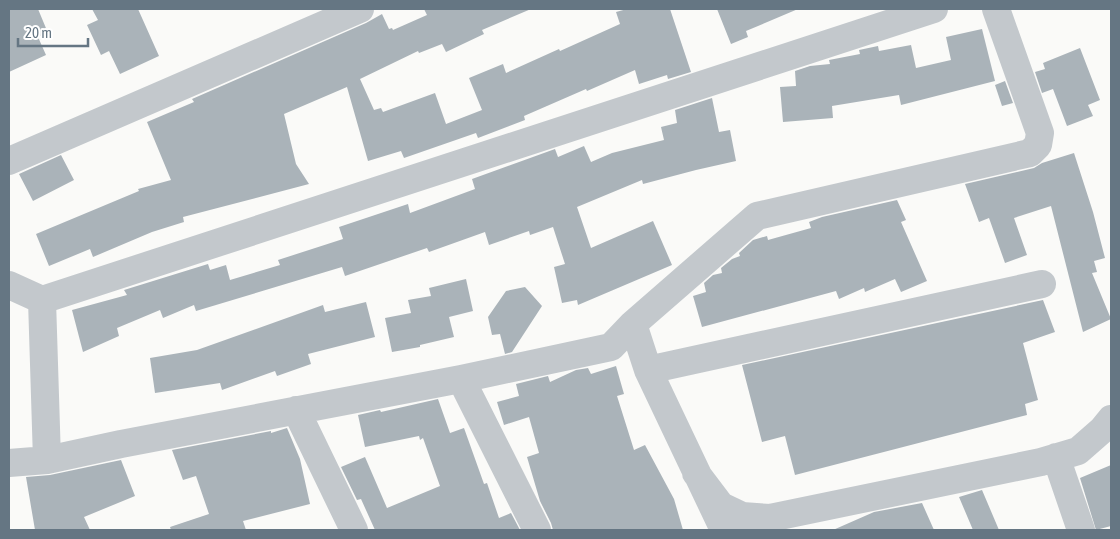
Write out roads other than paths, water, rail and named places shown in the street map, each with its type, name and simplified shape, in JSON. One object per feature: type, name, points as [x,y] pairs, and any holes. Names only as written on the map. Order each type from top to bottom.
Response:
[{"type":"street","points":[[9,161],[360,9]]},
{"type":"street","points":[[9,285],[42,300],[934,9]]},
{"type":"street","points":[[9,463],[47,460],[461,379],[611,347],[634,324],[757,216],[1030,153],[1038,145],[1040,133],[996,9]]},
{"type":"street","points":[[648,370],[1042,284]]},
{"type":"street","points":[[42,300],[47,460]]},
{"type":"street","points":[[634,324],[648,370],[724,530]]},
{"type":"street","points":[[461,379],[537,530]]},
{"type":"street","points":[[296,410],[354,530]]},
{"type":"street","points":[[696,473],[720,506],[742,516],[770,518],[1041,462],[1078,450],[1102,430],[1111,418]]},
{"type":"street","points":[[1056,457],[1081,530]]}]
